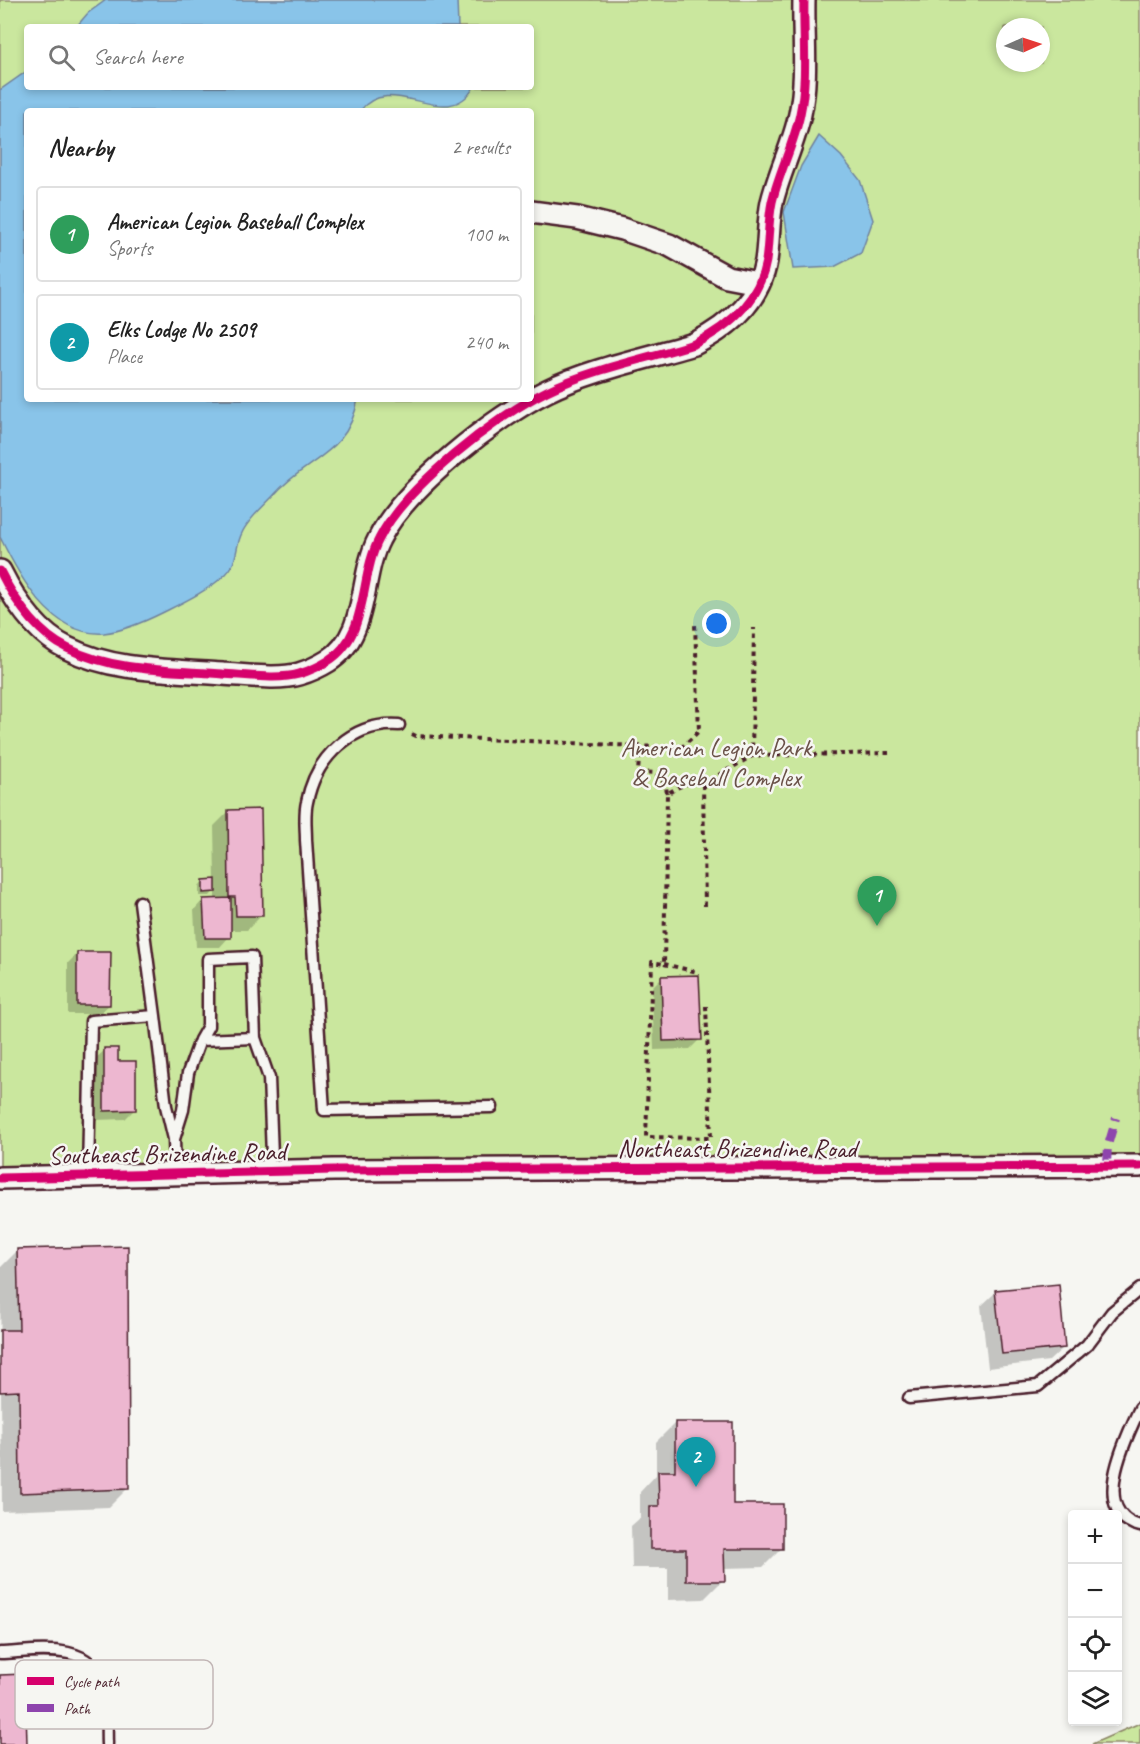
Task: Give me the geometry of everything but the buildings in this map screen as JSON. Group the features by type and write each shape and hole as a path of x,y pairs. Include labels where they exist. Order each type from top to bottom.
{"street":[{"path":"534,399 547,391 694,344 713,335 732,323 753,294 766,264 772,202 800,115 806,67 804,0"},
{"path":"534,212 577,218 669,244 727,277 758,284"},
{"path":"0,571 33,624 66,648 107,662 141,667 254,676 298,675 329,660 349,641 359,614 371,556 379,537 402,504 441,467 508,414 528,402"},
{"name":"Northeast Brizendine Road","path":"334,1170 1140,1166"},
{"name":"Southeast Brizendine Road","path":"0,1178 334,1170"}],"lane":[{"path":"399,725 378,724 351,735 329,754 307,802 306,840 324,1110 492,1107"},
{"path":"140,902 166,1106 174,1139 175,1174"},
{"path":"174,1139 183,1110 188,1073 200,1040 208,1026 208,959 252,957 255,1038 269,1078 270,1089 272,1156 260,1172"},
{"path":"88,1176 91,1021 155,1016"},
{"path":"200,1040 255,1038"},
{"path":"909,1398 1038,1386 1088,1345 1113,1312 1140,1288"},
{"path":"1140,1407 1119,1454 1114,1499 1121,1517 1128,1523 1140,1526"},
{"path":"0,1653 64,1651 82,1660"},
{"path":"106,1729 107,1744"}],"path":[{"path":"399,725 416,736 681,748 699,731 695,624"},
{"path":"752,756 754,628"},
{"path":"640,746 638,772 656,772 666,786 667,794 664,964"},
{"path":"667,794 688,783 703,784 752,756 890,753"},
{"path":"703,784 705,906"},
{"path":"697,972 652,962 646,1137 711,1137 706,1006"}],"green space":[{"name":"American Legion Park & Baseball Complex","path":"0,0 1140,0 1140,1161 0,1178"},
{"path":"1140,1723 1140,1744 1092,1744"}],"water":[{"path":"106,0 457,0 458,24 79,24 88,13"},
{"path":"24,73 24,90 471,90 463,100 449,105 387,97 373,100 364,108 24,108 24,402 357,402 353,418 336,444 287,482 248,523 240,538 233,565 226,574 188,600 142,622 112,632 85,632 53,615 27,586 0,537 0,90"},
{"path":"819,136 841,156 860,180 873,220 861,253 834,267 793,269 784,212 801,166"}],"marked path":[{"path":"1107,1165 1108,1145 1116,1118"}],"cycle path":[{"path":"534,398 563,384 600,371 694,344 730,321 749,300 757,288 766,261 772,202 800,114 805,72 804,0"},
{"path":"0,571 12,594 36,625 56,642 85,656 124,666 164,670 272,677 299,674 328,661 341,650 350,637 357,621 373,554 391,519 430,476 453,455 526,402"},
{"path":"0,1178 334,1170 1140,1166"}],"place":[{"name":"American Legion Baseball Complex","path":"877,926"},
{"name":"Elks Lodge No 2509","path":"696,1487"}]}
